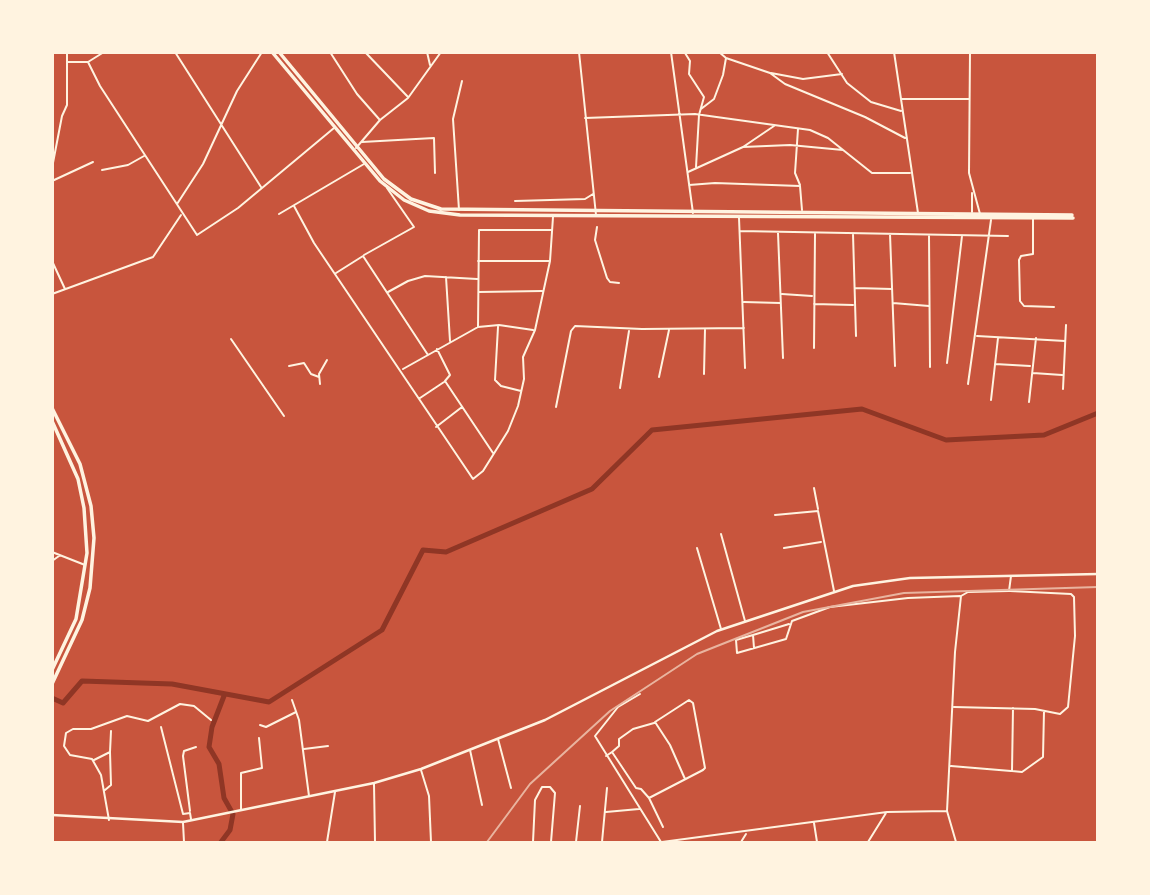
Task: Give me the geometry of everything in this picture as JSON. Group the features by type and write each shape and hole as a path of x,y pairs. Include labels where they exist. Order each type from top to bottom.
{"main road":[{"path":"272,52 386,187 421,209 438,213 553,216 693,213 991,219 1072,217 979,214 972,217"},
{"path":"279,52 384,179 411,199 434,208 459,211 739,218 918,216"},
{"path":"52,408 80,464 91,506 94,538 90,588 82,620 52,684"},
{"path":"52,421 54,430 74,465 86,522 86,565 76,619 52,670"}],"street":[{"path":"52,168 62,116 67,105 67,52"},
{"path":"67,62 88,62 104,52"},
{"path":"175,52 261,188"},
{"path":"177,205 203,164 237,91 262,52"},
{"path":"330,52 357,94 380,120"},
{"path":"365,52 408,97"},
{"path":"427,52 430,66"},
{"path":"356,148 380,120 408,97 441,52"},
{"path":"579,52 596,214"},
{"path":"693,213 671,53 701,52"},
{"path":"719,52 726,58 770,73 803,79 843,74"},
{"path":"827,52 847,83 871,102 902,111"},
{"path":"894,52 918,216"},
{"path":"970,52 972,217"},
{"path":"685,53 690,61 689,74 704,97 699,115 696,167"},
{"path":"701,110 714,99 726,58"},
{"path":"88,62 144,156 193,231 199,234 222,220 334,128"},
{"path":"770,73 785,84 865,117 905,138"},
{"path":"459,211 453,119 462,80"},
{"path":"900,99 969,99"},
{"path":"585,118 699,115 798,128 819,132 872,173 910,173"},
{"path":"688,172 743,147 775,126"},
{"path":"798,128 799,147 795,173 800,186 802,210"},
{"path":"361,142 434,138 435,173"},
{"path":"743,147 843,150"},
{"path":"102,170 128,165 144,156"},
{"path":"52,181 93,162"},
{"path":"279,214 365,163"},
{"path":"690,185 715,183 800,186"},
{"path":"336,273 414,228 386,187"},
{"path":"972,192 979,214"},
{"path":"515,201 585,200 594,193"},
{"path":"293,206 402,370 436,427 473,479 494,454 512,424 522,391 523,357 535,330 550,261 553,216"},
{"path":"52,294 153,257 182,214"},
{"path":"739,218 745,368"},
{"path":"1033,218 1033,254 1021,256 1019,260 1020,301 1024,306 1054,307"},
{"path":"968,384 991,219"},
{"path":"597,227 595,240 607,278 610,282 619,283"},
{"path":"478,327 480,229 552,230"},
{"path":"740,232 1008,236"},
{"path":"778,232 783,358"},
{"path":"814,348 815,232"},
{"path":"853,233 856,336"},
{"path":"890,234 895,366"},
{"path":"929,234 930,367"},
{"path":"947,363 962,235"},
{"path":"363,256 428,355"},
{"path":"52,261 66,290"},
{"path":"478,261 550,261"},
{"path":"388,292 425,276 478,279"},
{"path":"446,276 450,341"},
{"path":"854,288 892,289"},
{"path":"479,292 543,291"},
{"path":"781,294 813,296"},
{"path":"743,302 781,303"},
{"path":"892,303 929,306"},
{"path":"814,304 855,305"},
{"path":"402,370 478,327 499,325 535,330"},
{"path":"499,325 495,380 500,386 522,391"},
{"path":"1063,389 1066,325"},
{"path":"556,407 573,328 744,328"},
{"path":"704,374 705,328"},
{"path":"620,388 630,329"},
{"path":"659,377 669,329"},
{"path":"975,336 1065,341"},
{"path":"991,400 998,337"},
{"path":"1029,402 1035,338"},
{"path":"230,339 284,416"},
{"path":"419,398 450,375 437,348"},
{"path":"320,384 319,377 327,360"},
{"path":"289,366 304,363 311,373 319,377"},
{"path":"995,364 1031,366"},
{"path":"1031,373 1063,376"},
{"path":"445,381 494,454"},
{"path":"436,427 463,407"},
{"path":"814,488 822,542 834,592"},
{"path":"775,515 818,510"},
{"path":"721,534 745,622"},
{"path":"785,548 822,542"},
{"path":"697,548 721,630"},
{"path":"52,552 86,565"},
{"path":"52,561 60,555"},
{"path":"52,815 183,822 374,783 421,769 545,720 721,630 834,592 893,579 1097,574"},
{"path":"1009,591 1011,575"},
{"path":"792,621 788,638 737,653 735,643 753,635 792,621 839,605 921,596 961,596 968,592 1057,593 1074,597 1070,704 1060,714 1044,710 954,706"},
{"path":"956,842 947,811 955,652 961,596"},
{"path":"753,635 754,649"},
{"path":"640,694 618,707 596,730 596,739 661,842 747,833 887,812 947,811"},
{"path":"292,700 297,712 310,797"},
{"path":"606,756 619,746 619,740 633,729 655,722 691,701 706,765 703,770 649,798"},
{"path":"110,752 93,760 70,755 64,746 66,733 73,729 91,729 127,716 148,721 180,704 194,706 211,720"},
{"path":"1012,771 1013,708"},
{"path":"951,766 1022,772 1043,757 1044,710"},
{"path":"260,725 267,727 297,712"},
{"path":"655,722 670,745 685,779"},
{"path":"160,727 183,814 190,813"},
{"path":"104,790 111,785 111,731"},
{"path":"239,812 241,773 262,768 259,738"},
{"path":"498,738 511,788"},
{"path":"303,749 328,746"},
{"path":"192,821 183,756 184,751 196,747"},
{"path":"470,749 482,805"},
{"path":"612,752 636,788 641,789 649,798 663,827"},
{"path":"93,760 104,790 109,820"},
{"path":"421,769 430,807 431,842"},
{"path":"374,783 375,842"},
{"path":"533,842 535,800 542,787 550,787 555,793 551,842"},
{"path":"602,842 607,788"},
{"path":"327,842 335,791"},
{"path":"576,842 580,806"},
{"path":"605,812 640,808"},
{"path":"868,842 887,812"},
{"path":"183,822 184,842"},
{"path":"814,822 817,842"},
{"path":"741,842 747,833"}],"waterway":[{"path":"52,698 63,703 82,681 172,684 269,702 382,630 423,550 446,552 592,489 652,430 862,409 946,440 1044,435 1098,413"},
{"path":"221,842 230,830 233,814 224,798 219,764 209,747 212,727 224,696"}],"railway":[{"path":"487,842 530,784 610,711 697,654 803,612 904,593 1098,587"}]}
